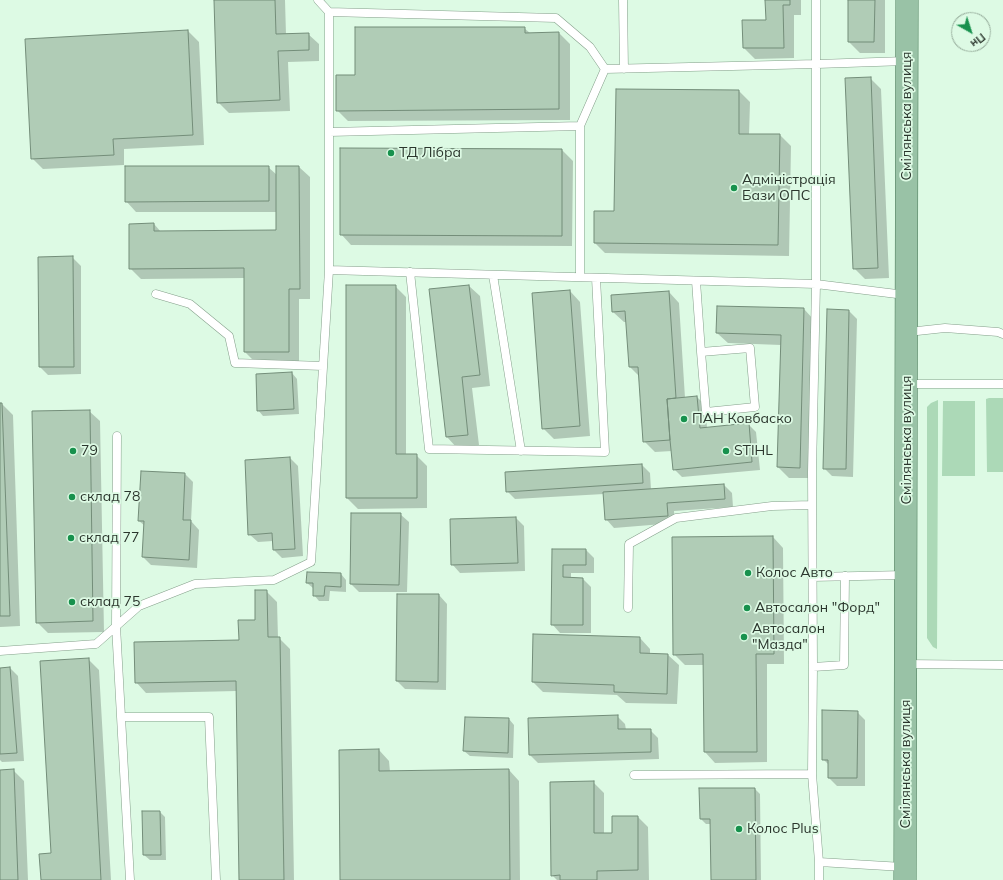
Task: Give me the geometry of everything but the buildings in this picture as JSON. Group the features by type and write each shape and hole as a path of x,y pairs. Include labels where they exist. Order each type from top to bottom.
{"main road":[{"name":"Смілянська вулиця","path":"905,874 907,0"}],"lane":[{"path":"0,651 96,644 138,606 195,584 274,580 311,562 329,270 329,12 318,0"},
{"path":"623,0 624,68"},
{"path":"816,0 816,284 812,472 812,774 819,862 818,880"},
{"path":"329,12 556,18 590,47 605,69"},
{"path":"605,69 817,64 907,60"},
{"path":"580,277 580,126 605,69"},
{"path":"329,132 580,126"},
{"path":"329,270 816,284 907,295"},
{"path":"410,272 429,450 605,452 596,278"},
{"path":"493,275 521,451"},
{"path":"696,281 701,352 706,412 755,408 750,348 701,352"},
{"path":"156,294 190,304 229,336 235,363 323,366"},
{"path":"907,332 945,328 998,332 1003,334"},
{"path":"907,384 1003,384"},
{"path":"117,436 116,626 130,880"},
{"path":"628,608 629,544 676,518 772,506 812,505"},
{"path":"812,576 906,575"},
{"path":"813,667 844,665 845,576"},
{"path":"906,664 1003,665"},
{"path":"121,717 209,717 216,880"},
{"path":"634,775 812,774"},
{"path":"819,862 905,874"}],"green space":[{"path":"1003,398 1003,472 987,472 986,399"},
{"path":"938,400 937,649 933,647 927,638 927,407 931,403"},
{"path":"943,401 975,401 975,476 942,476"}],"place":[{"name":"ТД Лібра","path":"391,153"},
{"name":"Адміністрація Бази ОПС","path":"734,188"},
{"name":"ПАН Ковбаско","path":"684,419"},
{"name":"79","path":"73,451"},
{"name":"STIHL","path":"726,451"},
{"name":"склад 78","path":"72,497"},
{"name":"склад 77","path":"71,538"},
{"name":"Колос Авто","path":"748,573"},
{"name":"склад 75","path":"72,602"},
{"name":"Автосалон \"Форд\"","path":"747,608"},
{"name":"Автосалон \"Мазда\"","path":"744,637"},
{"name":"Колос Plus","path":"739,829"}]}
